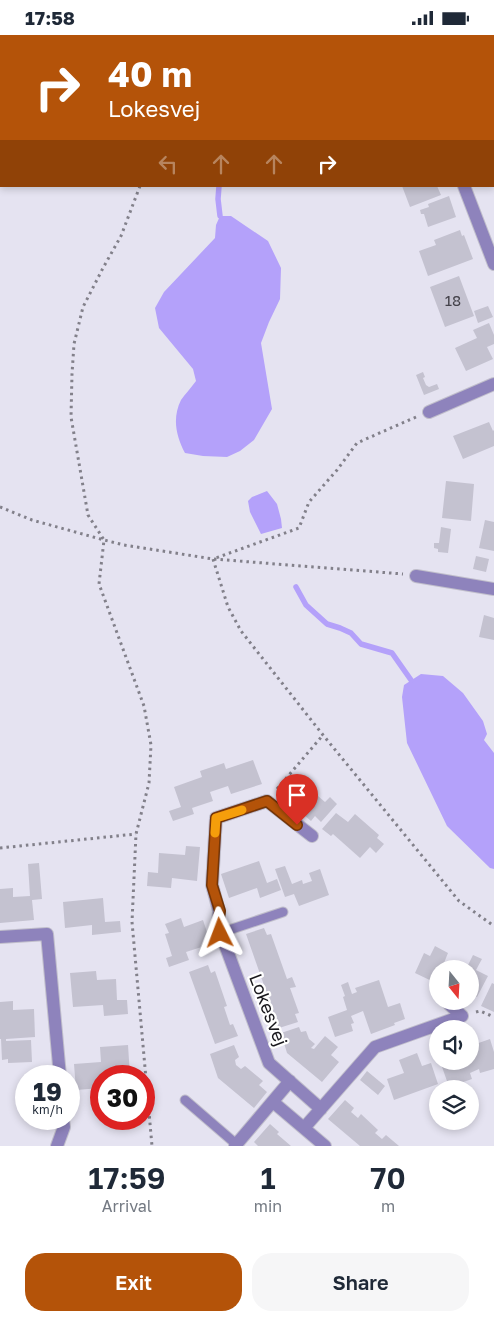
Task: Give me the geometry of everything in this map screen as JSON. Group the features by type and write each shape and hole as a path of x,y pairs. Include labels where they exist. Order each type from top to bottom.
{"street":[{"path":"464,187 494,264"},
{"path":"428,412 494,383"},
{"path":"416,576 494,589"},
{"path":"267,801 312,836"},
{"name":"Lokesvej","path":"267,801 216,818 212,885 220,911 218,926 269,1063 321,1109"},
{"path":"0,937 47,934 59,1065"},
{"path":"304,1128 375,1047 462,1016 456,1010"},
{"path":"235,1145 290,1081"},
{"path":"273,1102 325,1146"},
{"path":"57,1146 63,1130"}],"lane":[{"path":"220,933 283,912"},
{"path":"185,1100 235,1145"}],"path":[{"path":"140,187 121,236 83,307 74,344 71,417 88,515 104,540 99,584 144,706 151,745 149,783 136,834 132,923 152,1146"},
{"path":"213,559 299,528 309,502 338,470 356,443 428,412"},
{"path":"0,507 32,521 104,540 213,559 416,576"},
{"path":"213,559 228,607 241,631 459,901 494,926"},
{"path":"267,801 324,735"},
{"path":"0,848 136,834"}],"shaded area":[{"path":"220,216 231,216 268,241 281,268 280,299 261,343 272,409 254,440 240,451 227,457 185,453 182,447 176,427 178,407 181,400 196,381 193,369 159,328 155,308 164,292 215,238 216,225"},
{"path":"267,491 277,504 282,528 261,534 250,512 248,501 252,497"},
{"path":"421,674 443,676 463,693 483,721 487,734 484,740 494,753 494,869 490,868 447,826 407,743 402,697 404,685"}],"building":[{"path":"402,187 437,187 441,195 410,207"},
{"path":"449,196 456,217 428,227 424,214 421,214 420,210 429,207 428,204"},
{"path":"460,230 462,236 464,235 473,259 428,276 419,251 436,245 434,240"},
{"path":"459,276 474,316 445,327 430,287"},
{"path":"488,306 493,317 478,323 474,311"},
{"path":"489,323 494,335 494,344 487,347 493,359 466,371 455,348 477,338 473,330"},
{"path":"423,372 426,385 429,387 437,384 439,389 424,395 416,375"},
{"path":"489,422 494,430 494,446 463,459 453,436"},
{"path":"446,481 474,484 471,521 442,518"},
{"path":"485,520 494,522 494,551 479,548"},
{"path":"441,527 451,529 448,553 438,552 438,549 434,548 434,543 439,543"},
{"path":"476,556 489,559 486,572 473,569"},
{"path":"484,615 494,618 494,640 479,637"},
{"path":"253,760 262,784 231,794 228,786 210,792 213,801 192,808 194,814 173,821 169,811 181,807 174,787 202,777 200,771 224,763 226,769"},
{"path":"304,784 325,802 330,797 337,804 321,822 315,816 311,821 289,802"},
{"path":"336,813 348,822 355,814 379,835 377,838 384,844 376,853 370,847 360,858 333,834 331,836 322,829"},
{"path":"186,846 200,847 197,881 172,878 171,888 147,886 148,872 158,873 159,853 185,855"},
{"path":"259,861 267,883 277,879 281,890 260,898 257,888 229,898 221,874"},
{"path":"39,863 42,899 32,900 34,920 0,923 0,889 13,888 13,897 30,896 28,864"},
{"path":"285,866 292,884 302,880 303,884 312,881 309,873 320,869 329,895 299,906 294,894 285,897 275,869"},
{"path":"103,898 105,922 120,921 121,932 92,935 92,925 65,928 63,902"},
{"path":"181,918 184,927 203,920 211,944 186,952 189,960 169,967 166,958 172,956 165,934 169,933 165,924"},
{"path":"264,928 267,935 271,934 287,979 292,977 296,987 290,988 299,1013 295,1014 298,1022 279,1028 246,934"},
{"path":"435,946 448,953 445,960 429,960 429,980 415,973 424,953 430,956"},
{"path":"473,955 482,959 479,964 479,960 470,960"},
{"path":"208,965 211,973 215,971 227,1006 224,1007 230,1025 233,1024 238,1036 215,1044 189,972"},
{"path":"96,971 97,980 116,979 117,1000 127,1000 128,1014 104,1016 103,1005 73,1007 70,973"},
{"path":"479,972 488,976 479,993"},
{"path":"379,980 388,1007 400,1003 405,1019 371,1034 363,1011 351,1016 354,1023 351,1024 353,1031 335,1037 328,1017 347,1010 341,985 348,982 352,994 357,992 355,988"},
{"path":"492,983 494,984 494,1012 481,1006"},
{"path":"13,1001 13,1010 34,1009 35,1037 6,1039 6,1041 31,1040 32,1062 8,1063 8,1059 2,1060 0,1002"},
{"path":"299,1027 301,1032 306,1031 309,1039 315,1044 311,1048 314,1049 325,1036 338,1047 331,1055 339,1062 322,1082 287,1053 281,1033"},
{"path":"490,1039 494,1052 494,1069 480,1073 479,1069 479,1043"},
{"path":"128,1045 129,1065 90,1065 90,1089 80,1090 80,1065 74,1064 101,1062 100,1047"},
{"path":"234,1045 239,1057 235,1060 236,1065 241,1069 245,1066 263,1081 259,1085 267,1092 254,1108 218,1078 210,1054"},
{"path":"417,1053 422,1066 429,1064 429,1070 433,1070 437,1080 429,1080 429,1087 394,1100 387,1079 404,1073 399,1060"},
{"path":"443,1070 477,1070 470,1073 472,1079 469,1080 447,1080"},
{"path":"367,1071 385,1086 378,1095 360,1080"},
{"path":"345,1100 354,1108 351,1112 358,1118 361,1114 378,1130 375,1133 382,1139 386,1135 399,1146 360,1146 328,1119"},
{"path":"270,1124 279,1132 277,1134 291,1146 258,1146 254,1142"}],"waterway":[{"path":"219,187 220,216"},
{"path":"296,587 306,605 327,624 351,633 361,644 392,653 411,680"}],"slow traffic":[{"path":"215,833 216,818 242,810"}],"route":[{"path":"220,933 218,926 220,911 212,885 216,818 267,801 297,825"}]}
